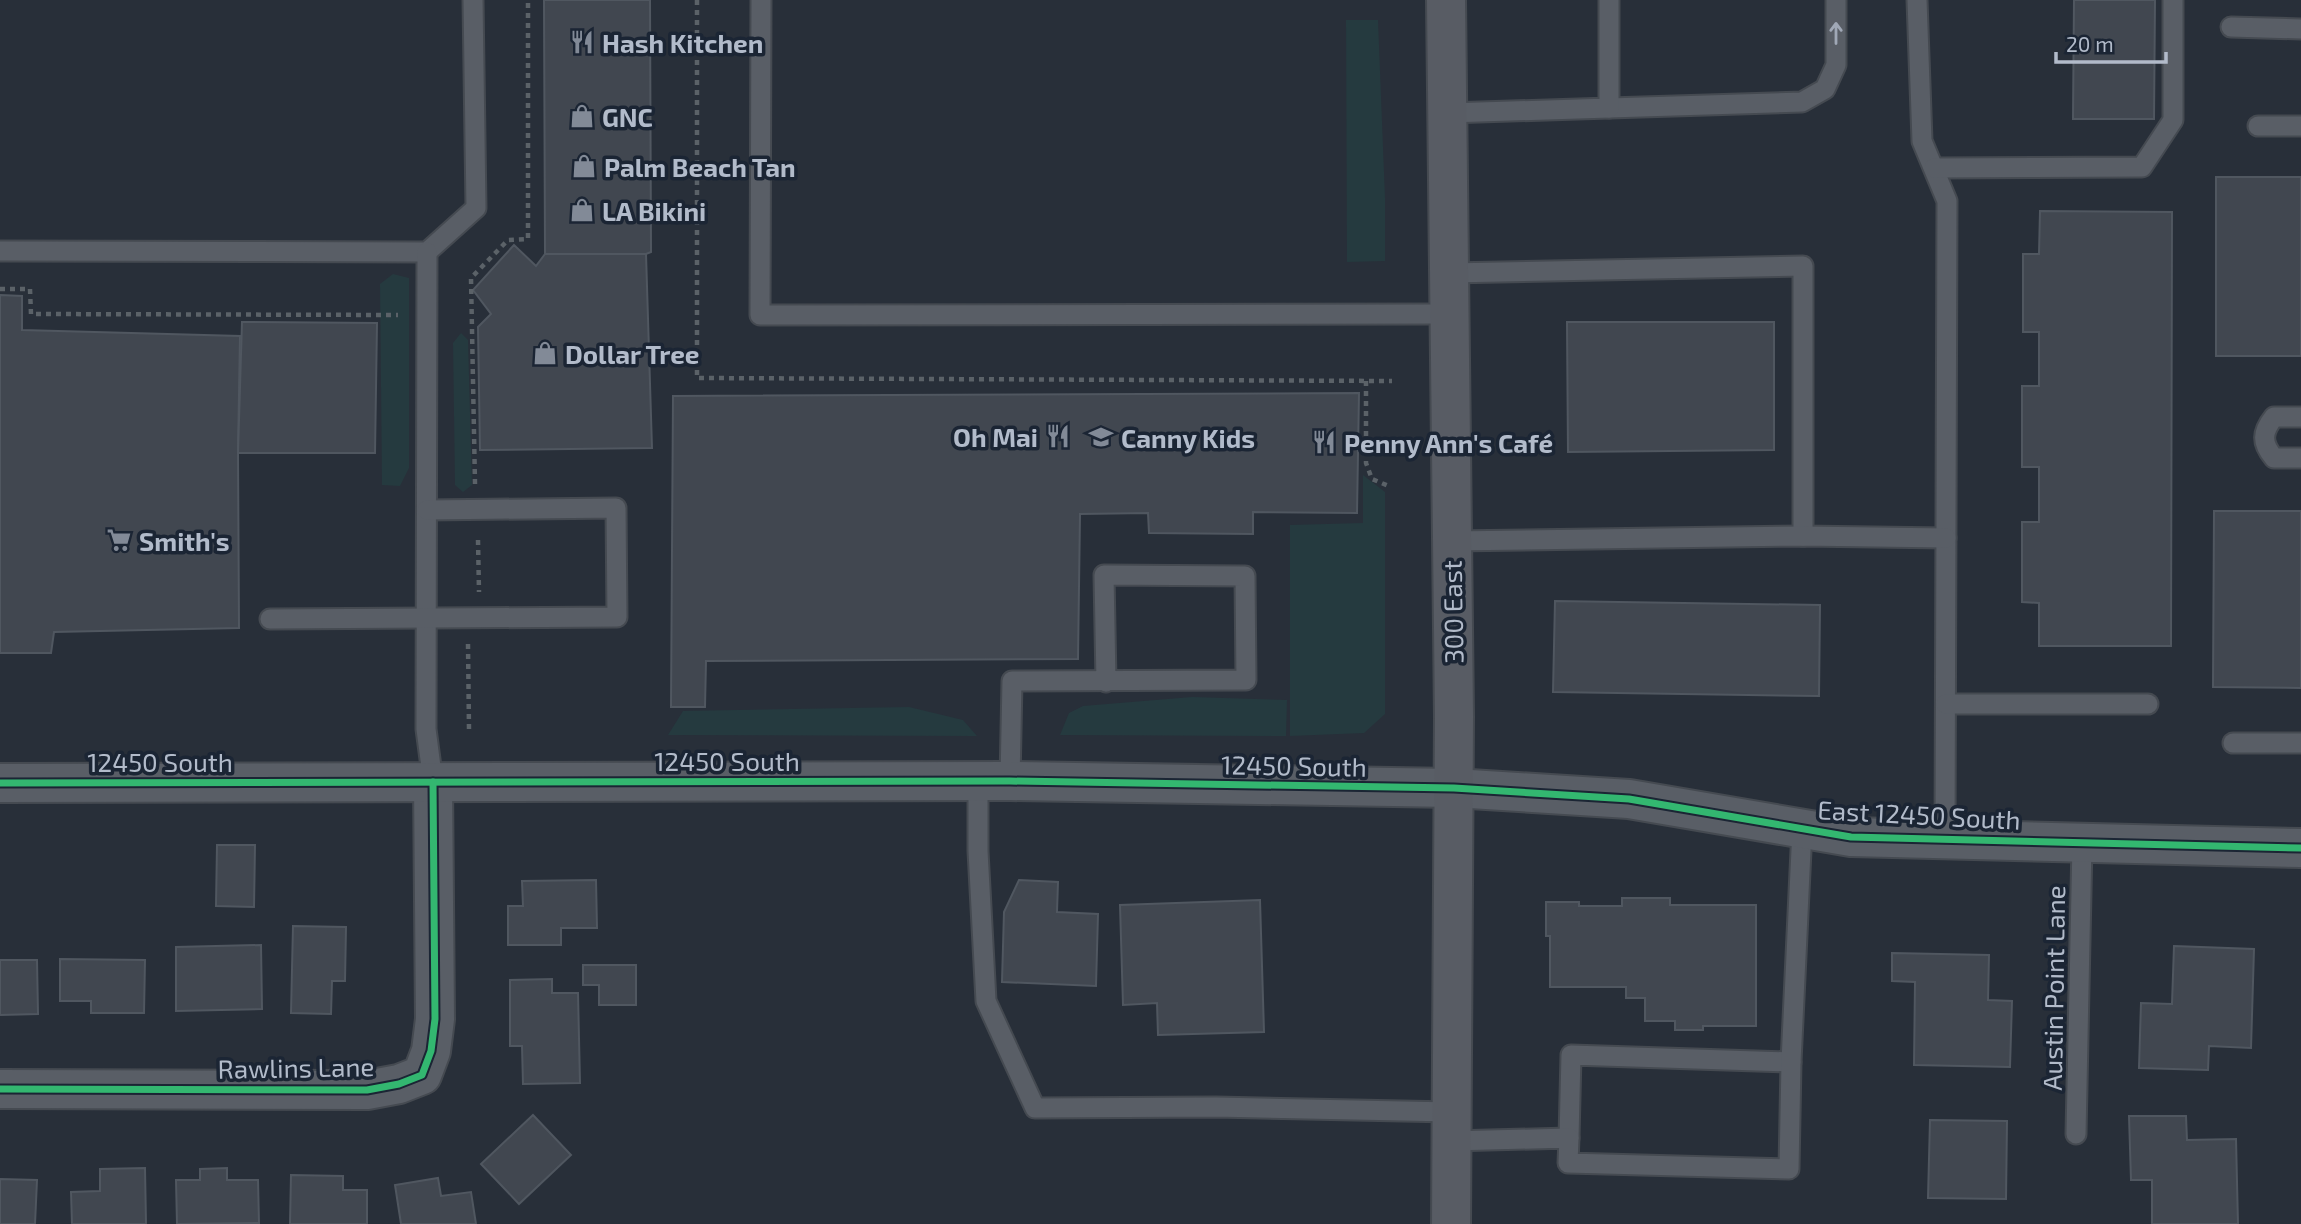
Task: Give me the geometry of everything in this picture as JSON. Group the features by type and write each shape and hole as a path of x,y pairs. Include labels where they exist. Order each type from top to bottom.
{"main road":[{"name":"300 East","path":"1446,0 1454,788 1451,1224"}],"street":[{"name":"12450 South","path":"0,783 994,781 1454,788"},
{"name":"Rawlins Lane","path":"0,1089 367,1090 399,1084 422,1075 431,1051 435,1019 433,782"},
{"name":"East 12450 South","path":"1454,788 1629,799 1851,837 2301,848"}],"lane":[{"path":"0,251 427,252 477,208 473,0"},
{"path":"761,0 760,315 1449,314"},
{"path":"1609,0 1609,108"},
{"path":"1448,113 1802,102 1825,89 1836,65 1836,0"},
{"path":"1917,0 1923,141 1947,201 1945,839"},
{"path":"1934,168 2142,167 2173,120 2173,0"},
{"path":"2231,27 2301,29"},
{"path":"2258,126 2301,126"},
{"path":"427,252 426,729 433,782"},
{"path":"1449,273 1803,267 1803,536"},
{"path":"2301,416 2274,416 2266,426 2263,439 2274,458 2301,458"},
{"path":"270,619 617,617 616,508 427,510"},
{"path":"1451,541 1803,536 1946,538"},
{"path":"1106,682 1104,575 1245,576 1246,680 1106,682 1012,681 978,851 986,1001 1035,1108 1216,1107 1569,1138"},
{"path":"1946,704 2148,704"},
{"path":"2233,743 2301,743"},
{"path":"1791,1062 1571,1055 1568,1163 1789,1169 1802,829"},
{"name":"Austin Point Lane","path":"2076,1134 2082,843"}],"path":[{"path":"475,488 471,278 508,240 528,239 528,0"},
{"path":"0,289 30,289 31,314 406,315"},
{"path":"1366,381 1366,463 1372,479 1391,487"},
{"path":"478,540 479,596"},
{"path":"468,643 469,729"}],"green space":[{"path":"1346,20 1378,20 1385,261 1347,262"},
{"path":"393,274 409,278 409,468 400,486 382,485 380,284"},
{"path":"461,333 468,340 472,485 463,492 455,485 453,343"},
{"path":"1363,475 1385,492 1385,714 1364,733 1290,736 1290,525 1363,523"},
{"path":"1192,697 1287,700 1286,736 1060,735 1069,713 1083,706"},
{"path":"909,707 963,720 977,736 668,735 683,711"}],"building":[{"path":"544,0 650,0 651,252 545,254"},
{"path":"2074,0 2155,0 2154,119 2073,119"},
{"path":"2216,177 2301,177 2301,356 2216,356"},
{"path":"2040,211 2172,212 2171,646 2039,646 2039,603 2022,602 2022,522 2039,522 2039,467 2022,467 2022,386 2039,386 2039,332 2023,332 2023,254 2039,254"},
{"path":"514,245 536,266 545,254 646,254 652,448 480,450 478,327 491,314 473,290"},
{"name":"Smith's","path":"0,295 22,296 22,330 240,336 239,628 54,632 51,653 0,653"},
{"path":"242,322 377,323 375,453 238,453"},
{"path":"1567,322 1774,322 1774,450 1568,452"},
{"path":"1359,393 1357,513 1253,512 1253,534 1149,533 1148,513 1080,514 1078,659 706,661 705,707 671,707 673,396"},
{"path":"2214,511 2301,511 2301,688 2213,687"},
{"path":"1555,601 1820,605 1819,696 1553,692"},
{"path":"217,845 255,845 254,907 216,906"},
{"path":"596,880 597,928 561,928 561,945 508,945 508,906 523,906 522,881"},
{"path":"1019,880 1058,882 1057,912 1098,914 1096,986 1002,982 1004,912"},
{"path":"1622,898 1670,898 1670,905 1756,905 1756,1026 1703,1026 1703,1030 1675,1030 1675,1021 1645,1021 1645,998 1626,998 1626,987 1550,987 1550,936 1546,936 1546,902 1579,902 1579,906 1622,906"},
{"path":"1260,900 1264,1032 1158,1035 1157,1003 1123,1005 1120,905"},
{"path":"293,926 346,927 345,981 332,981 331,1014 291,1013"},
{"path":"261,945 262,1009 176,1011 176,947"},
{"path":"2174,946 2254,949 2251,1048 2209,1046 2208,1070 2139,1068 2141,1003 2172,1004"},
{"path":"1892,953 1989,955 1988,1000 2012,1001 2010,1067 1914,1065 1915,982 1892,981"},
{"path":"60,959 145,960 144,1013 91,1013 91,1001 60,1001"},
{"path":"0,960 37,960 38,1014 0,1015"},
{"path":"583,965 636,965 636,1005 599,1005 599,985 583,985"},
{"path":"552,979 552,993 578,993 580,1083 523,1084 522,1046 510,1046 510,980"},
{"path":"533,1115 571,1155 519,1204 481,1164"},
{"path":"2129,1116 2186,1116 2187,1140 2236,1139 2238,1224 2152,1224 2152,1180 2131,1180"},
{"path":"1930,1120 2007,1121 2006,1199 1928,1198"},
{"path":"145,1168 146,1224 72,1224 71,1192 100,1191 100,1169"},
{"path":"227,1168 227,1180 258,1180 259,1223 177,1224 176,1180 200,1180 200,1169"},
{"path":"291,1175 343,1176 343,1190 367,1190 367,1224 290,1224"},
{"path":"438,1178 441,1196 471,1192 476,1224 401,1224 395,1185"},
{"path":"0,1179 37,1180 35,1224 0,1224"}],"cycle path":[{"path":"0,783 1010,781 1454,788 1629,799 1851,837 2301,848"},
{"path":"0,1089 367,1090 399,1084 422,1075 431,1051 435,1019 433,782"}],"place":[{"name":"Hash Kitchen","path":"582,42"},
{"name":"GNC","path":"582,116"},
{"name":"Palm Beach Tan","path":"584,166"},
{"name":"LA Bikini","path":"582,210"},
{"name":"Dollar Tree","path":"545,353"},
{"name":"Oh Mai","path":"1058,436"},
{"name":"Canny Kids","path":"1101,437"},
{"name":"Penny Ann's Café","path":"1324,442"},
{"name":"Smith's","path":"119,540"}]}
